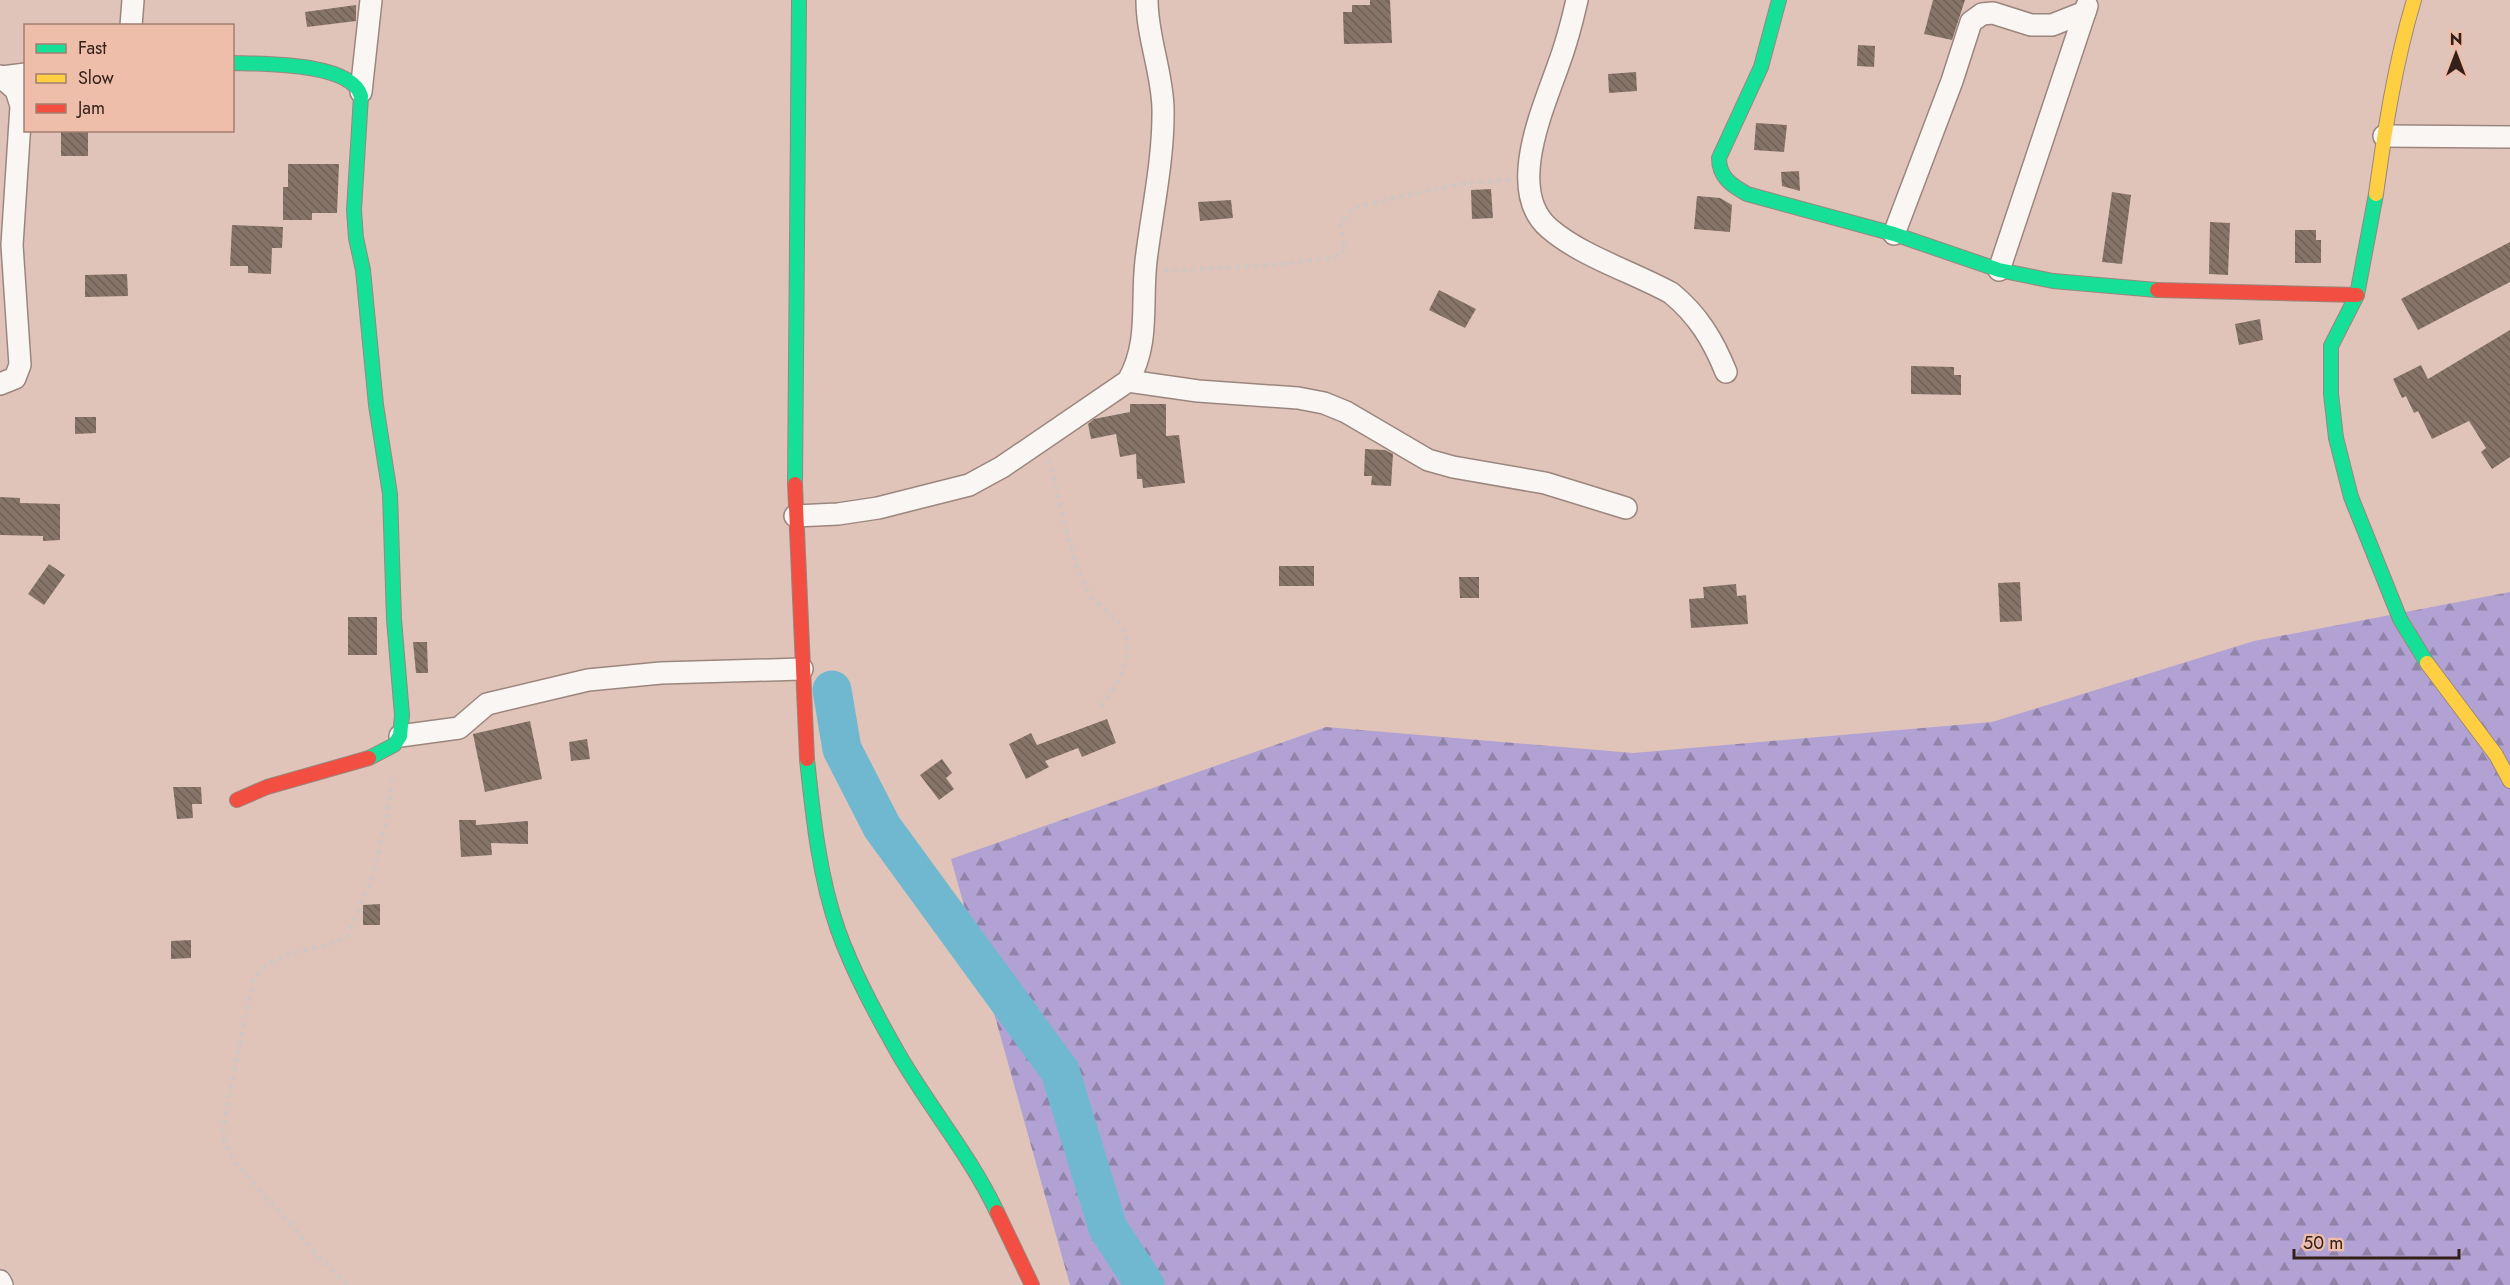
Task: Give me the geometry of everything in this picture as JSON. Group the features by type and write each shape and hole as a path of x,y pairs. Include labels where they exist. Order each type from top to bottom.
{"street":[{"path":"131,24 133,0"},
{"path":"371,0 361,92 362,117 354,210 367,303 376,405 390,494 394,620 402,715 397,740"},
{"path":"799,0 792,399 795,516 807,760 817,842 838,929 866,994 882,1026 980,1176 1032,1285"},
{"path":"795,516 838,514 878,508 969,485 1002,467 1128,381 1138,364 1143,340 1145,272 1163,110 1158,68 1147,18 1147,0"},
{"path":"1577,0 1558,66 1537,121 1529,179 1532,205 1549,229 1671,293 1702,323 1725,372"},
{"path":"1779,0 1761,68 1719,158 1721,174 1728,184 1747,194 1894,234 1999,270 2053,281 2151,290 2357,295"},
{"path":"2414,0 2404,34 2384,136 2374,211 2357,295 2331,346 2333,416 2351,497 2391,598 2416,648 2496,755 2510,781"},
{"path":"1894,234 1952,81 1971,22 1982,14 1993,13 2031,25 2052,25 2088,6"},
{"path":"1999,270 2088,6"},
{"path":"234,63 261,64 335,74 351,82 361,92"},
{"path":"1,76 24,74"},
{"path":"0,384 15,378 20,365 12,245 21,106 16,90 1,76"},
{"path":"2384,136 2510,137"},
{"path":"1128,381 1198,391 1324,402 1346,412 1428,460 1453,467 1557,486 1626,508"},
{"path":"237,800 267,787 378,755 397,740 459,728 487,705 588,680 661,673 802,669"},
{"path":"0,1281 2,1285"}],"path":[{"path":"1145,272 1272,265 1331,258 1342,254 1345,248 1340,222 1353,208 1457,185 1529,179"},
{"path":"1044,438 1085,586 1098,605 1121,623 1126,638 1125,666 1100,709"},
{"path":"347,1285 309,1246 235,1162 224,1141 224,1127 233,1089 247,1002 253,981 261,968 277,957 336,943 346,937 352,929 362,898 373,876 388,813 397,740"}],"green space":[{"path":"2510,592 2510,1285 1070,1285 951,859 1326,727 1633,753 1992,722 2254,641"}],"building":[{"path":"1370,0 1390,0 1392,43 1344,44 1343,12 1352,12 1352,5 1370,5"},
{"path":"1933,0 1965,0 1952,40 1924,34"},
{"path":"356,5 356,21 307,27 305,12"},
{"path":"1858,45 1875,46 1874,67 1857,66"},
{"path":"1636,72 1637,91 1609,93 1608,74"},
{"path":"1756,123 1787,125 1784,152 1754,150"},
{"path":"61,132 88,132 88,156 61,156"},
{"path":"288,164 339,164 337,213 312,213 312,220 283,220 283,187 288,187"},
{"path":"1799,171 1800,191 1782,186 1781,172"},
{"path":"1491,189 1493,218 1472,219 1471,190"},
{"path":"2112,192 2131,195 2122,264 2102,262"},
{"path":"1697,196 1720,198 1732,205 1730,232 1694,229"},
{"path":"1231,200 1233,218 1200,221 1198,202"},
{"path":"2210,222 2230,223 2228,275 2209,274"},
{"path":"232,225 283,227 282,248 272,248 271,274 248,273 248,266 230,266"},
{"path":"2295,230 2316,230 2316,240 2321,240 2321,263 2295,263"},
{"path":"2510,242 2510,282 2418,330 2401,299"},
{"path":"127,274 128,296 85,297 85,275"},
{"path":"1439,290 1476,309 1465,328 1429,310"},
{"path":"2260,319 2263,340 2239,345 2235,324"},
{"path":"2510,330 2510,457 2492,469 2481,452 2486,448 2469,421 2432,439 2418,411 2414,413 2406,396 2402,398 2393,379 2421,365 2428,379"},
{"path":"1911,366 1954,367 1954,375 1961,375 1961,395 1911,394"},
{"path":"1130,404 1166,404 1166,436 1179,435 1185,483 1143,488 1142,479 1137,479 1136,454 1120,457 1116,434 1091,439 1088,424 1094,419 1130,412"},
{"path":"75,417 96,417 96,433 75,434"},
{"path":"1365,449 1385,450 1393,454 1391,486 1371,485 1372,476 1364,476"},
{"path":"0,497 20,498 20,503 60,504 60,540 43,541 43,536 0,535"},
{"path":"49,564 65,575 44,605 28,594"},
{"path":"1279,566 1314,566 1314,586 1279,586"},
{"path":"1459,577 1479,577 1479,598 1460,598"},
{"path":"2020,582 2022,621 2000,622 1998,583"},
{"path":"1736,584 1737,596 1746,595 1748,624 1691,628 1689,599 1704,598 1703,587"},
{"path":"348,617 377,617 377,655 348,655"},
{"path":"413,642 427,642 428,673 416,673"},
{"path":"1107,719 1116,743 1082,757 1078,748 1045,761 1049,767 1026,779 1009,744 1031,733 1037,745"},
{"path":"530,721 542,779 485,792 473,734"},
{"path":"587,739 590,759 571,761 569,742"},
{"path":"942,759 952,773 946,778 954,789 939,800 920,775"},
{"path":"173,787 201,787 202,804 192,804 193,818 177,819"},
{"path":"459,820 476,820 476,825 528,821 528,844 491,843 492,855 461,857"},
{"path":"380,904 380,925 363,925 363,905"},
{"path":"191,940 191,958 171,959 171,941"}],"waterway":[{"path":"832,690 842,749 882,827 1060,1071 1108,1228 1145,1285"}],"traffic: fast":[{"path":"795,484 799,0"},
{"path":"1779,0 1761,67 1719,158 1721,170 1731,184 1747,194 1894,234 1999,270 2053,281 2157,290"},
{"path":"234,63 283,65 323,71 341,77 354,85 361,96 354,210 356,238 363,270 376,405 390,494 394,619 402,715 400,736 394,745 369,758"},
{"path":"2376,194 2357,295 2331,346 2331,394 2336,438 2351,497 2400,619 2427,663"},
{"path":"807,759 821,867 831,909 844,946 865,993 898,1053 975,1171 997,1212"}],"traffic: slow":[{"path":"2376,194 2396,72 2414,0"},
{"path":"2427,663 2496,755 2510,781"}],"traffic: jam":[{"path":"2157,290 2357,295"},
{"path":"795,484 807,759"},
{"path":"237,800 267,787 369,758"},
{"path":"997,1212 1032,1285"}]}
